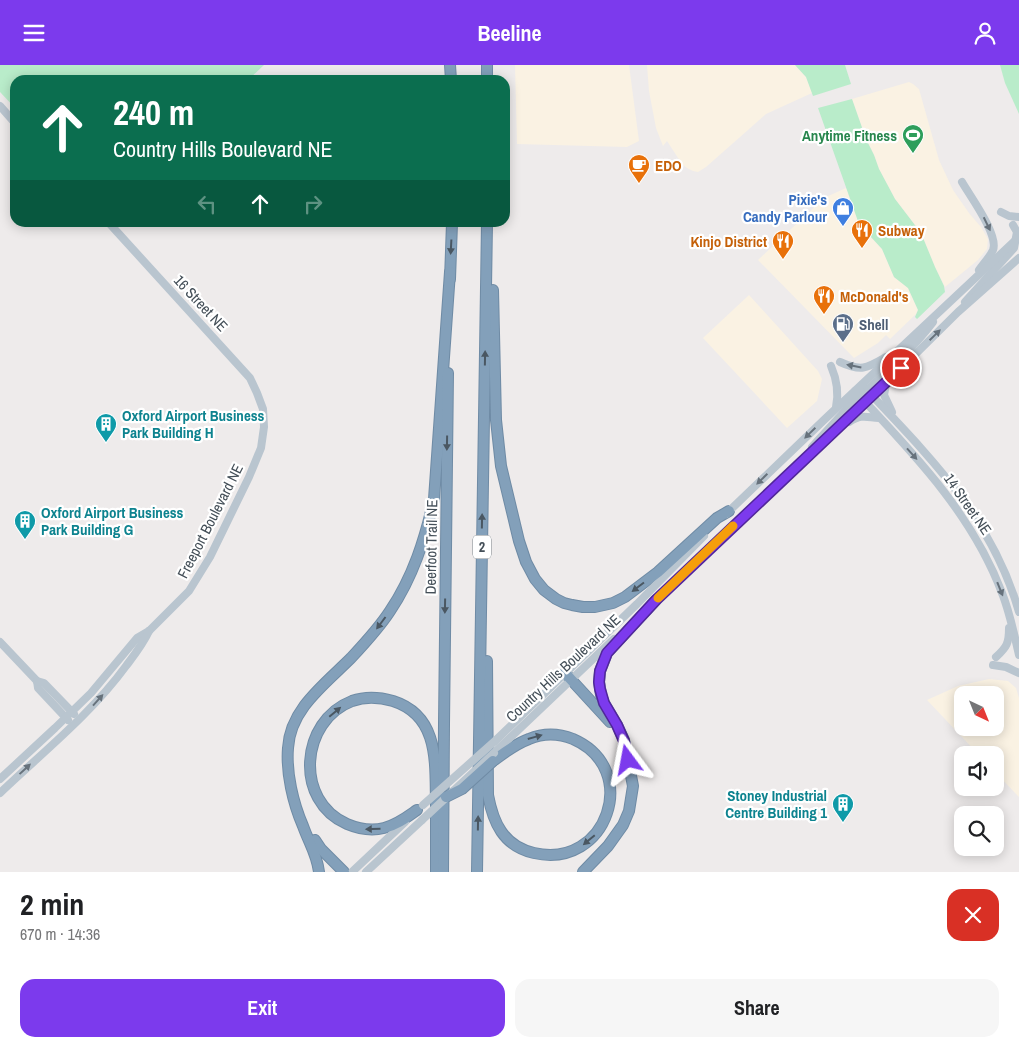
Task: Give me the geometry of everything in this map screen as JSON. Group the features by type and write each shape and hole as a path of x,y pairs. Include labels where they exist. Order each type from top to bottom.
{"highway":[{"name":"Deerfoot Trail NE","path":"443,872 452,227"},
{"path":"488,227 491,247 498,448 519,541 530,572 540,586 556,599 572,605 595,607 613,603 625,597 658,572 717,518 729,511"},
{"name":"2","path":"477,872 488,227"},
{"path":"319,872 316,852 303,826 288,774 288,746 292,728 306,703 352,657 380,625 404,588 420,551 434,499 450,272"},
{"path":"446,797 462,789 494,757 530,739 556,734 578,741 602,762 608,778 609,806 601,827 587,843 575,850 550,856 528,852 512,843 499,829 494,820 489,803 487,781 486,644 482,573"},
{"path":"584,872 616,837 623,825 629,811 633,786 621,732 601,695 600,671 607,653 656,600"},
{"path":"568,676 611,723 625,747"},
{"path":"421,812 382,829 361,829 344,823 322,805 314,788 310,771 314,743 321,726 327,718 343,705 362,698 379,697 403,705 426,726 434,749 436,872"},
{"path":"306,703 292,739 291,759 294,778 303,815 311,833 321,849 344,872"}],"main road":[{"path":"0,106 10,117"},
{"path":"962,182 986,221 994,242 993,250 972,281"},
{"path":"1001,212 1009,216 1019,217"},
{"path":"958,312 967,299 1014,247 1018,238 1013,225"},
{"name":"16 Street NE","path":"113,227 250,377 262,409"},
{"name":"Country Hills Boulevard NE","path":"352,872 421,812 495,741 656,600 866,403 867,390 899,349 1018,238"},
{"name":"Country Hills Boulevard NE","path":"494,757 637,604 729,511 836,408 857,393 887,381 958,312 1019,258"},
{"path":"867,390 927,330 947,304"},
{"path":"840,362 856,368 870,366 899,349"},
{"path":"831,366 836,377 838,398 836,408"},
{"path":"887,381 884,395 896,421"},
{"name":"14 Street NE","path":"867,390 945,475 979,521 1008,577 1019,612"},
{"path":"792,471 857,393"},
{"name":"14 Street NE","path":"857,393 928,471 967,523 981,547 1002,593 1019,655"},
{"name":"Freeport Boulevard NE","path":"0,779 91,693 137,638 149,631 189,591 210,557 261,448 264,427 262,409"},
{"path":"831,435 857,417 879,418"},
{"path":"1009,616 1009,639 1006,647 994,661 1019,673"},
{"name":"Freeport Boulevard NE","path":"0,793 95,704 144,642 149,631"},
{"path":"0,642 37,681 44,683 79,719"},
{"path":"37,681 38,688 72,725"},
{"name":"Country Hills Boulevard NE","path":"366,872 421,812 446,797"}],"shaded area":[{"path":"515,65 629,65 639,141 627,147 517,144"},
{"path":"647,65 795,65 806,77 812,93 766,114 698,172 682,164 667,141 663,146 656,128 649,91"},
{"path":"909,82 919,89 939,160 953,190 988,239 987,249 978,260 945,287 921,233 895,199 879,169 852,99"},
{"path":"846,188 859,224 882,249 894,277 908,288 918,310 890,339 886,335 878,343 854,358 758,260 824,198"},
{"path":"749,295 818,371 822,379 817,401 787,428 703,338"},
{"path":"989,679 1008,681 1016,688 1019,698 1019,797 1004,781 1004,746 970,746 961,736 1004,736 1004,686 958,686"},
{"path":"954,688 954,729 927,700"}],"green space":[{"path":"0,65 264,65 253,75 10,75 10,103 0,92"},
{"path":"795,65 845,65 851,84 813,96 806,77"},
{"path":"1000,65 1019,65 1019,114 1005,83"},
{"path":"852,99 879,169 895,199 921,233 944,286 945,292 917,319 915,317 918,310 908,288 894,277 882,249 859,224 818,108"}],"slow traffic":[{"path":"658,598 733,526"}],"place":[{"name":"Anytime Fitness","path":"913,154"},
{"name":"EDO","path":"639,184"},
{"name":"Pixie's Candy Parlour","path":"843,227"},
{"name":"Subway","path":"862,249"},
{"name":"Kinjo District","path":"783,260"},
{"name":"McDonald's","path":"824,315"},
{"name":"Shell","path":"843,343"},
{"name":"Oxford Airport Business Park Building H","path":"106,443"},
{"name":"Oxford Airport Business Park Building G","path":"25,540"},
{"name":"Stoney Industrial Centre Building 1","path":"843,823"}],"route":[{"path":"628,760 621,732 601,695 600,671 607,653 656,600 901,368"}]}
